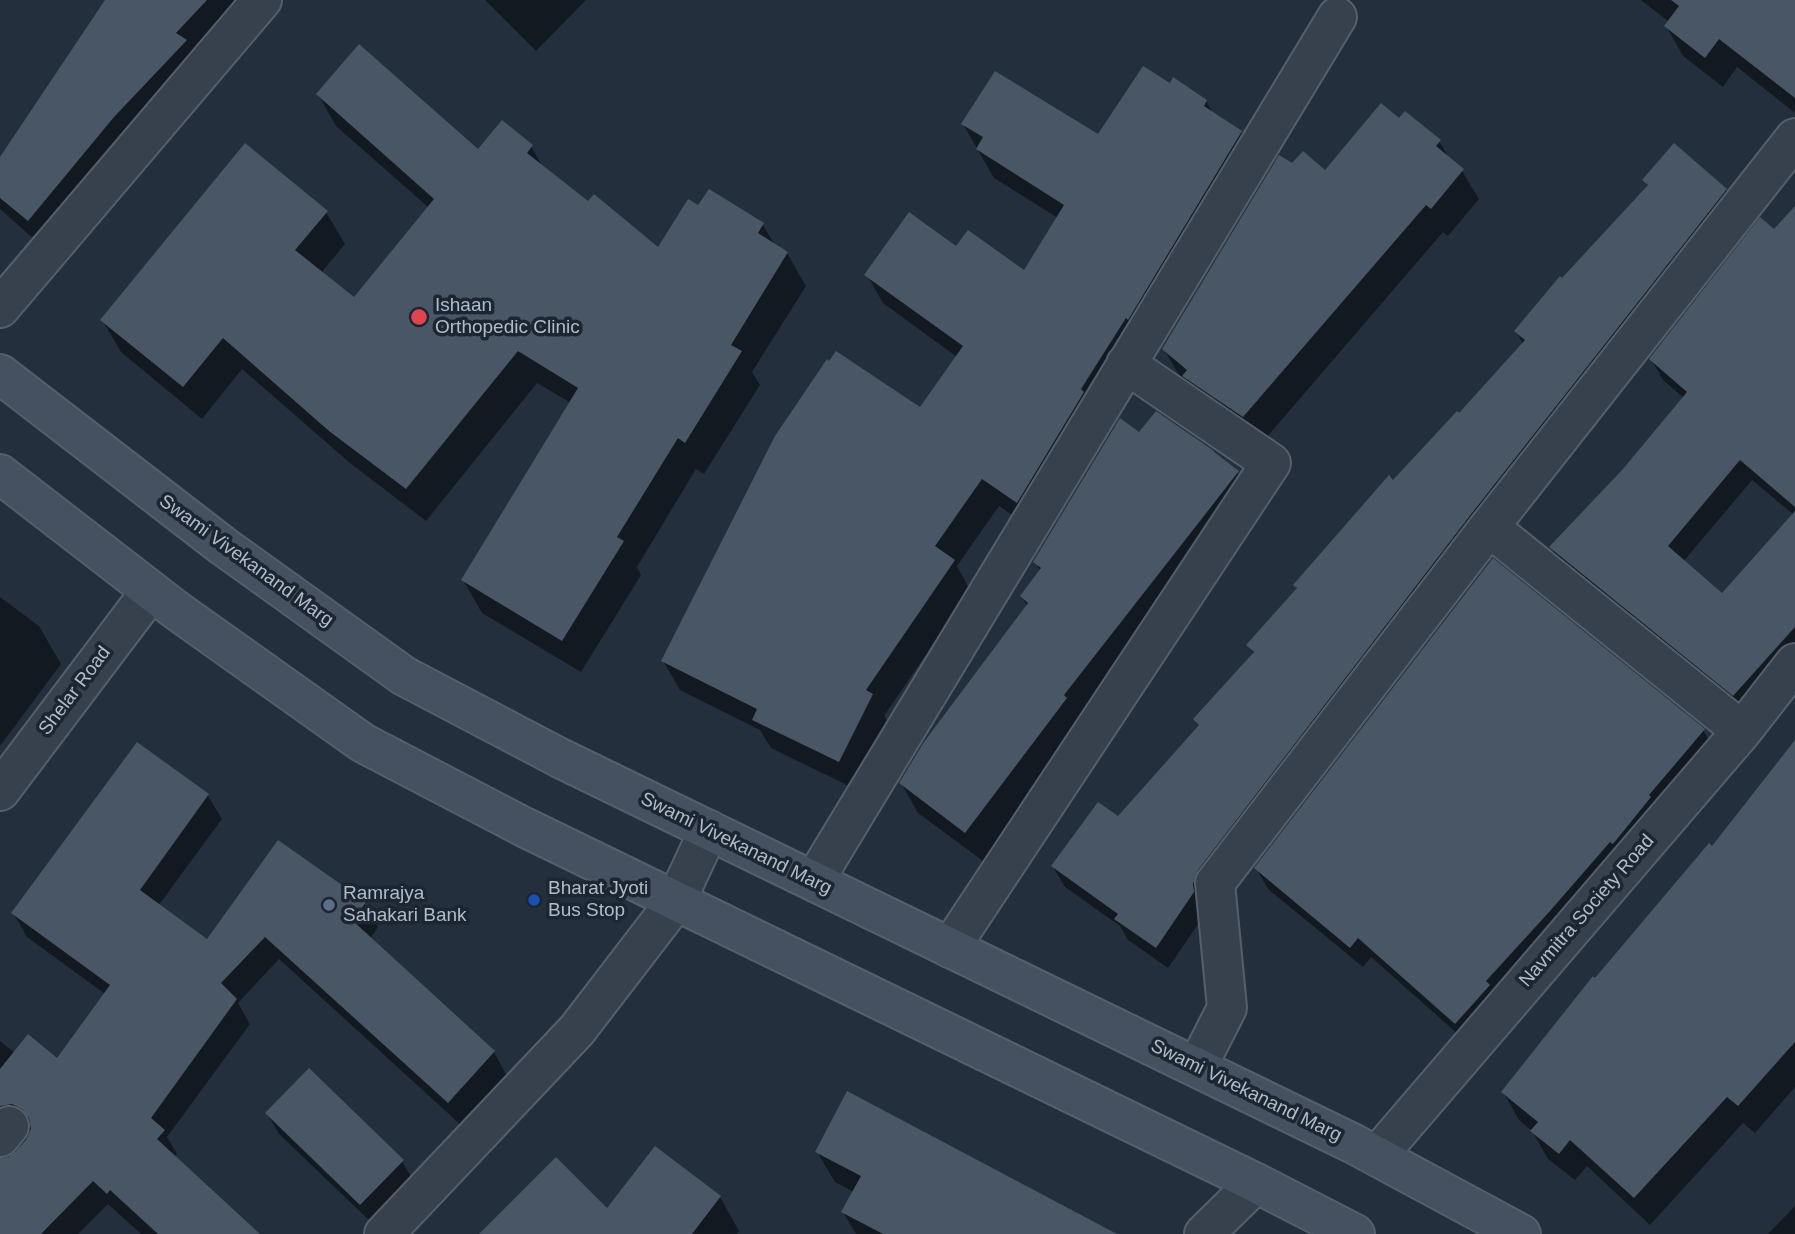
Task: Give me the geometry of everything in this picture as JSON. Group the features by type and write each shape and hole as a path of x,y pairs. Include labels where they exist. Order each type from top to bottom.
{"main road":[{"name":"Swami Vivekanand Marg","path":"0,374 223,547 404,676 560,758 1377,1156 1521,1234"},
{"path":"0,474 151,591 363,743 524,827 1355,1234"}],"street":[{"path":"0,308 262,0"},
{"path":"814,881 1337,17"},
{"path":"1197,1067 1227,1008 1215,883 1489,527 1795,138"},
{"path":"950,948 1271,463 1126,364"},
{"path":"1489,527 1742,731"},
{"name":"Shelar Road","path":"0,791 151,591"},
{"name":"Navmitra Society Road","path":"1377,1156 1742,731 1795,663"},
{"path":"384,1234 577,1030 676,901 709,830"},
{"path":"1203,1234 1255,1183"}],"building":[{"path":"105,0 207,0 176,33 187,40 114,117 28,221 0,198 0,157"},
{"path":"1671,0 1795,0 1795,98 1719,39 1705,58 1664,26 1679,6"},
{"path":"359,44 478,149 502,120 533,145 527,153 588,201 594,194 658,247 688,199 698,205 709,189 764,223 758,233 788,252 731,345 742,351 685,443 678,438 617,537 624,541 562,641 461,580 578,388 518,351 406,489 329,431 223,338 183,387 100,320 245,143 328,211 295,250 354,297 434,199 316,94"},
{"path":"1143,66 1170,83 1173,77 1207,100 1204,106 1242,131 1128,320 1126,318 1081,389 1084,392 1017,503 982,479 935,546 955,560 866,690 873,694 839,762 752,720 757,709 661,661 775,436 827,359 829,361 836,351 920,407 963,346 864,275 909,212 956,246 968,230 1024,270 1064,205 976,149 983,137 961,124 995,71 1098,134"},
{"path":"1381,103 1399,118 1405,111 1441,140 1436,146 1464,169 1431,209 1426,205 1243,417 1182,376 1187,370 1162,349 1279,155 1292,163 1303,151 1325,170"},
{"path":"1674,143 1727,189 1472,513 1198,870 1193,884 1194,892 1156,948 1114,919 1118,914 1051,866 1098,802 1118,816 1199,725 1193,719 1254,652 1246,645 1297,588 1293,585 1389,475 1393,480 1525,340 1514,331 1560,276 1562,278 1648,185 1642,180"},
{"path":"1795,206 1795,507 1740,460 1668,546 1722,593 1795,511 1795,627 1733,696 1549,547 1623,469 1687,392 1649,359 1760,217 1774,229"},
{"path":"1156,411 1239,471 1064,695 1067,698 965,833 899,783 924,742 1028,603 1020,596 1041,568 1033,562 1120,418 1139,432"},
{"path":"1493,558 1705,729 1649,795 1651,797 1613,844 1610,842 1486,981 1490,985 1455,1024 1358,938 1350,948 1254,868"},
{"path":"1795,740 1795,1042 1738,1106 1727,1097 1634,1198 1570,1140 1559,1154 1530,1131 1538,1122 1501,1092 1593,976 1595,978 1709,843 1712,846"},
{"path":"137,742 209,794 140,890 207,939 278,840 366,902 353,921 495,1051 448,1103 265,937 221,983 237,999 151,1118 165,1130 157,1139 260,1234 158,1234 110,1190 107,1194 93,1181 41,1234 0,1234 0,1158 8,1157 16,1151 31,1129 29,1118 22,1109 12,1104 0,1106 0,1069 28,1034 57,1058 110,985 11,913"},
{"path":"309,1068 404,1160 360,1205 265,1113"},
{"path":"847,1091 1117,1234 883,1234 841,1212 861,1176 815,1152"},
{"path":"655,1146 721,1196 692,1234 479,1234 556,1157 607,1208"}],"place":[{"name":"Ishaan Orthopedic Clinic","path":"419,317"},
{"name":"Bharat Jyoti Bus Stop","path":"534,900"},
{"name":"Ramrajya Sahakari Bank","path":"329,905"}]}
